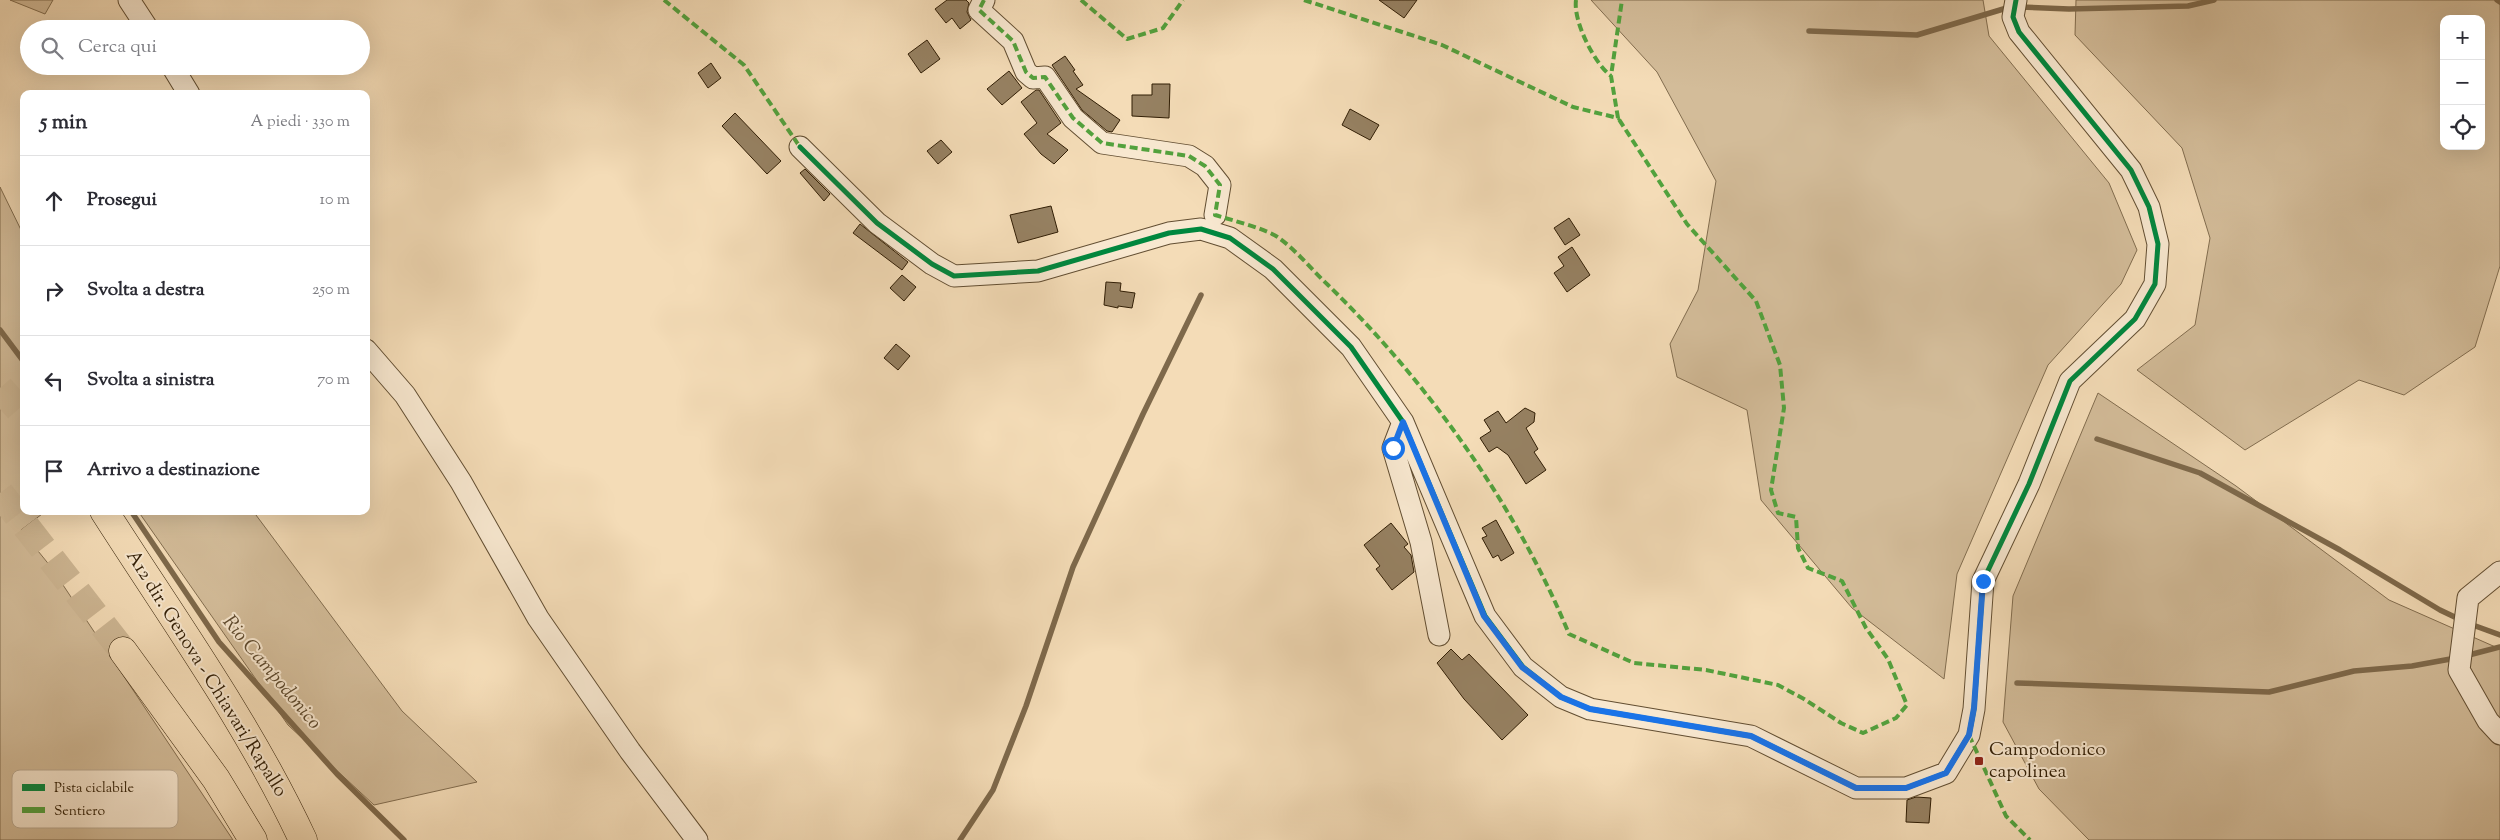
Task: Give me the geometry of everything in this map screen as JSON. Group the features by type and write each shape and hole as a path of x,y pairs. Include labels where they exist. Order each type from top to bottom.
{"highway":[{"name":"A12 dir. Genova - Chiavari/Rapallo","path":"107,515 234,713 287,805 303,840"},
{"path":"123,651 216,779 253,840"}],"street":[{"path":"129,0 142,20"},
{"path":"984,0 979,10 1013,41 1026,72 1033,78 1045,77 1073,118 1102,144 1188,156 1205,166 1220,185 1215,214"},
{"path":"800,147 876,223 932,264 954,276 1038,271 1169,233 1201,229 1230,238 1273,269 1351,347 1403,422 1484,616 1522,667 1561,697 1590,709 1751,736 1856,788 1906,788 1946,773 1969,735 1974,708 1983,581 2030,484 2070,381 2135,319 2155,284 2158,244 2149,207 2131,170 2019,32 2013,17 2016,0"},
{"path":"177,75 187,90"},
{"path":"370,355 405,395 456,474 538,618 630,751 697,840"},
{"path":"1403,422 1393,448 1421,542 1439,635"},
{"path":"2500,572 2468,598 2459,670 2488,721 2500,734"}],"shaded area":[{"path":"10,0 53,0 45,14"},
{"path":"1591,0 1983,0 1989,36 2109,183 2137,250 2121,284 2048,365 1957,574 1944,679 1852,608 1761,500 1747,410 1677,377 1670,344 1698,290 1716,181 1657,72"},
{"path":"2076,0 2500,0 2500,266 2475,347 2404,395 2359,380 2245,450 2137,370 2195,325 2210,238 2182,148 2075,35"},
{"path":"0,187 20,228 20,515 41,515 21,530 51,567 233,840 0,840"},
{"path":"2098,393 2236,486 2389,600 2500,649 2500,840 2089,840 2039,789 2003,722 2013,596"},
{"path":"141,515 256,515 402,711 477,782 374,805 288,725"}],"building":[{"path":"947,0 966,0 969,3 967,12 971,20 960,29 952,18 946,23 935,9"},
{"path":"1379,0 1417,0 1404,18"},
{"path":"927,40 940,59 921,73 908,54"},
{"path":"1065,56 1083,85 1076,89 1120,120 1112,132 1107,131 1082,110 1052,65"},
{"path":"711,63 721,78 708,88 698,73"},
{"path":"1009,71 1022,88 1002,105 987,89"},
{"path":"1152,84 1170,84 1169,118 1132,116 1132,95 1152,95"},
{"path":"1036,90 1039,90 1061,123 1047,134 1068,150 1054,164 1041,154 1024,134 1037,123 1021,102"},
{"path":"1350,109 1379,125 1370,140 1342,125"},
{"path":"735,113 781,161 767,174 722,126"},
{"path":"941,140 952,152 938,164 927,151"},
{"path":"805,169 830,194 824,201 800,173"},
{"path":"1051,206 1058,232 1018,243 1010,215"},
{"path":"1569,218 1580,235 1565,245 1554,228"},
{"path":"860,224 908,262 902,270 853,233"},
{"path":"1572,247 1590,275 1567,292 1554,273 1564,266 1558,257"},
{"path":"902,275 916,287 904,301 890,288"},
{"path":"1106,282 1121,283 1120,291 1135,293 1132,308 1104,305"},
{"path":"896,344 910,356 898,370 884,358"},
{"path":"1525,408 1535,413 1534,422 1526,428 1538,449 1534,452 1546,470 1526,484 1508,455 1497,447 1489,452 1480,438 1491,431 1484,420 1498,411 1506,423"},
{"path":"1496,520 1514,553 1501,561 1498,555 1493,558 1482,538 1487,536 1482,528"},
{"path":"1391,523 1408,544 1404,547 1411,555 1414,572 1392,590 1376,569 1380,566 1364,545"},
{"path":"1451,649 1462,660 1469,654 1528,715 1502,740 1464,699 1437,663"},
{"path":"1916,797 1931,798 1929,823 1906,822 1907,800"}],"waterway":[{"path":"2020,7 2069,9 2188,6 2214,0"},
{"path":"1809,31 1917,35 2010,7"},
{"path":"960,840 993,790 1026,706 1073,567 1143,414 1201,295"},
{"name":"Rio Campodonico","path":"0,330 20,357"},
{"path":"2097,439 2200,473 2340,550 2440,610 2461,620"},
{"name":"Rio Campodonico","path":"134,515 219,642 337,774 404,840"},
{"path":"2470,624 2500,635"},
{"path":"2465,656 2500,647"},
{"path":"2017,683 2269,692 2354,671 2412,666 2456,658"}],"tunnel":[{"path":"0,388 20,410"},
{"path":"0,493 123,651"}],"marked path":[{"path":"664,0 744,65 800,147"},
{"path":"984,0 979,10 1013,41 1026,72 1033,78 1045,77 1073,118 1102,143 1189,156 1205,166 1220,185 1215,215 1258,228 1279,238 1365,322 1434,404 1496,493 1548,586 1569,634 1634,663 1706,670 1778,685 1841,723 1863,733 1896,718 1907,705 1888,659 1866,628 1842,581 1808,568 1798,548 1796,517 1778,513 1771,490 1784,408 1780,365 1756,301 1687,224 1618,118"},
{"path":"1081,0 1127,39 1163,28 1183,0"},
{"path":"1304,0 1442,45 1573,107 1618,118 1611,76 1622,0"},
{"path":"1576,0 1578,19 1586,41 1598,62 1611,76"},
{"path":"1969,735 2006,816 2030,840"}],"cycle path":[{"path":"800,147 877,223 932,264 954,276 1038,271 1169,233 1201,229 1230,238 1273,269 1351,347 1403,422 1485,616 1523,667 1561,697 1590,709 1751,736 1856,788 1906,788 1946,773 1969,735 1974,709 1983,581 2029,484 2070,381 2135,319 2155,284 2158,244 2149,207 2131,170 2019,32 2013,17 2016,0"}],"place":[{"name":"Campodonico capolinea","path":"1979,761"}],"route":[{"path":"1393,448 1403,422 1484,616 1522,667 1561,697 1590,709 1751,736 1856,788 1906,788 1946,773 1969,735 1974,708 1983,581"}]}
